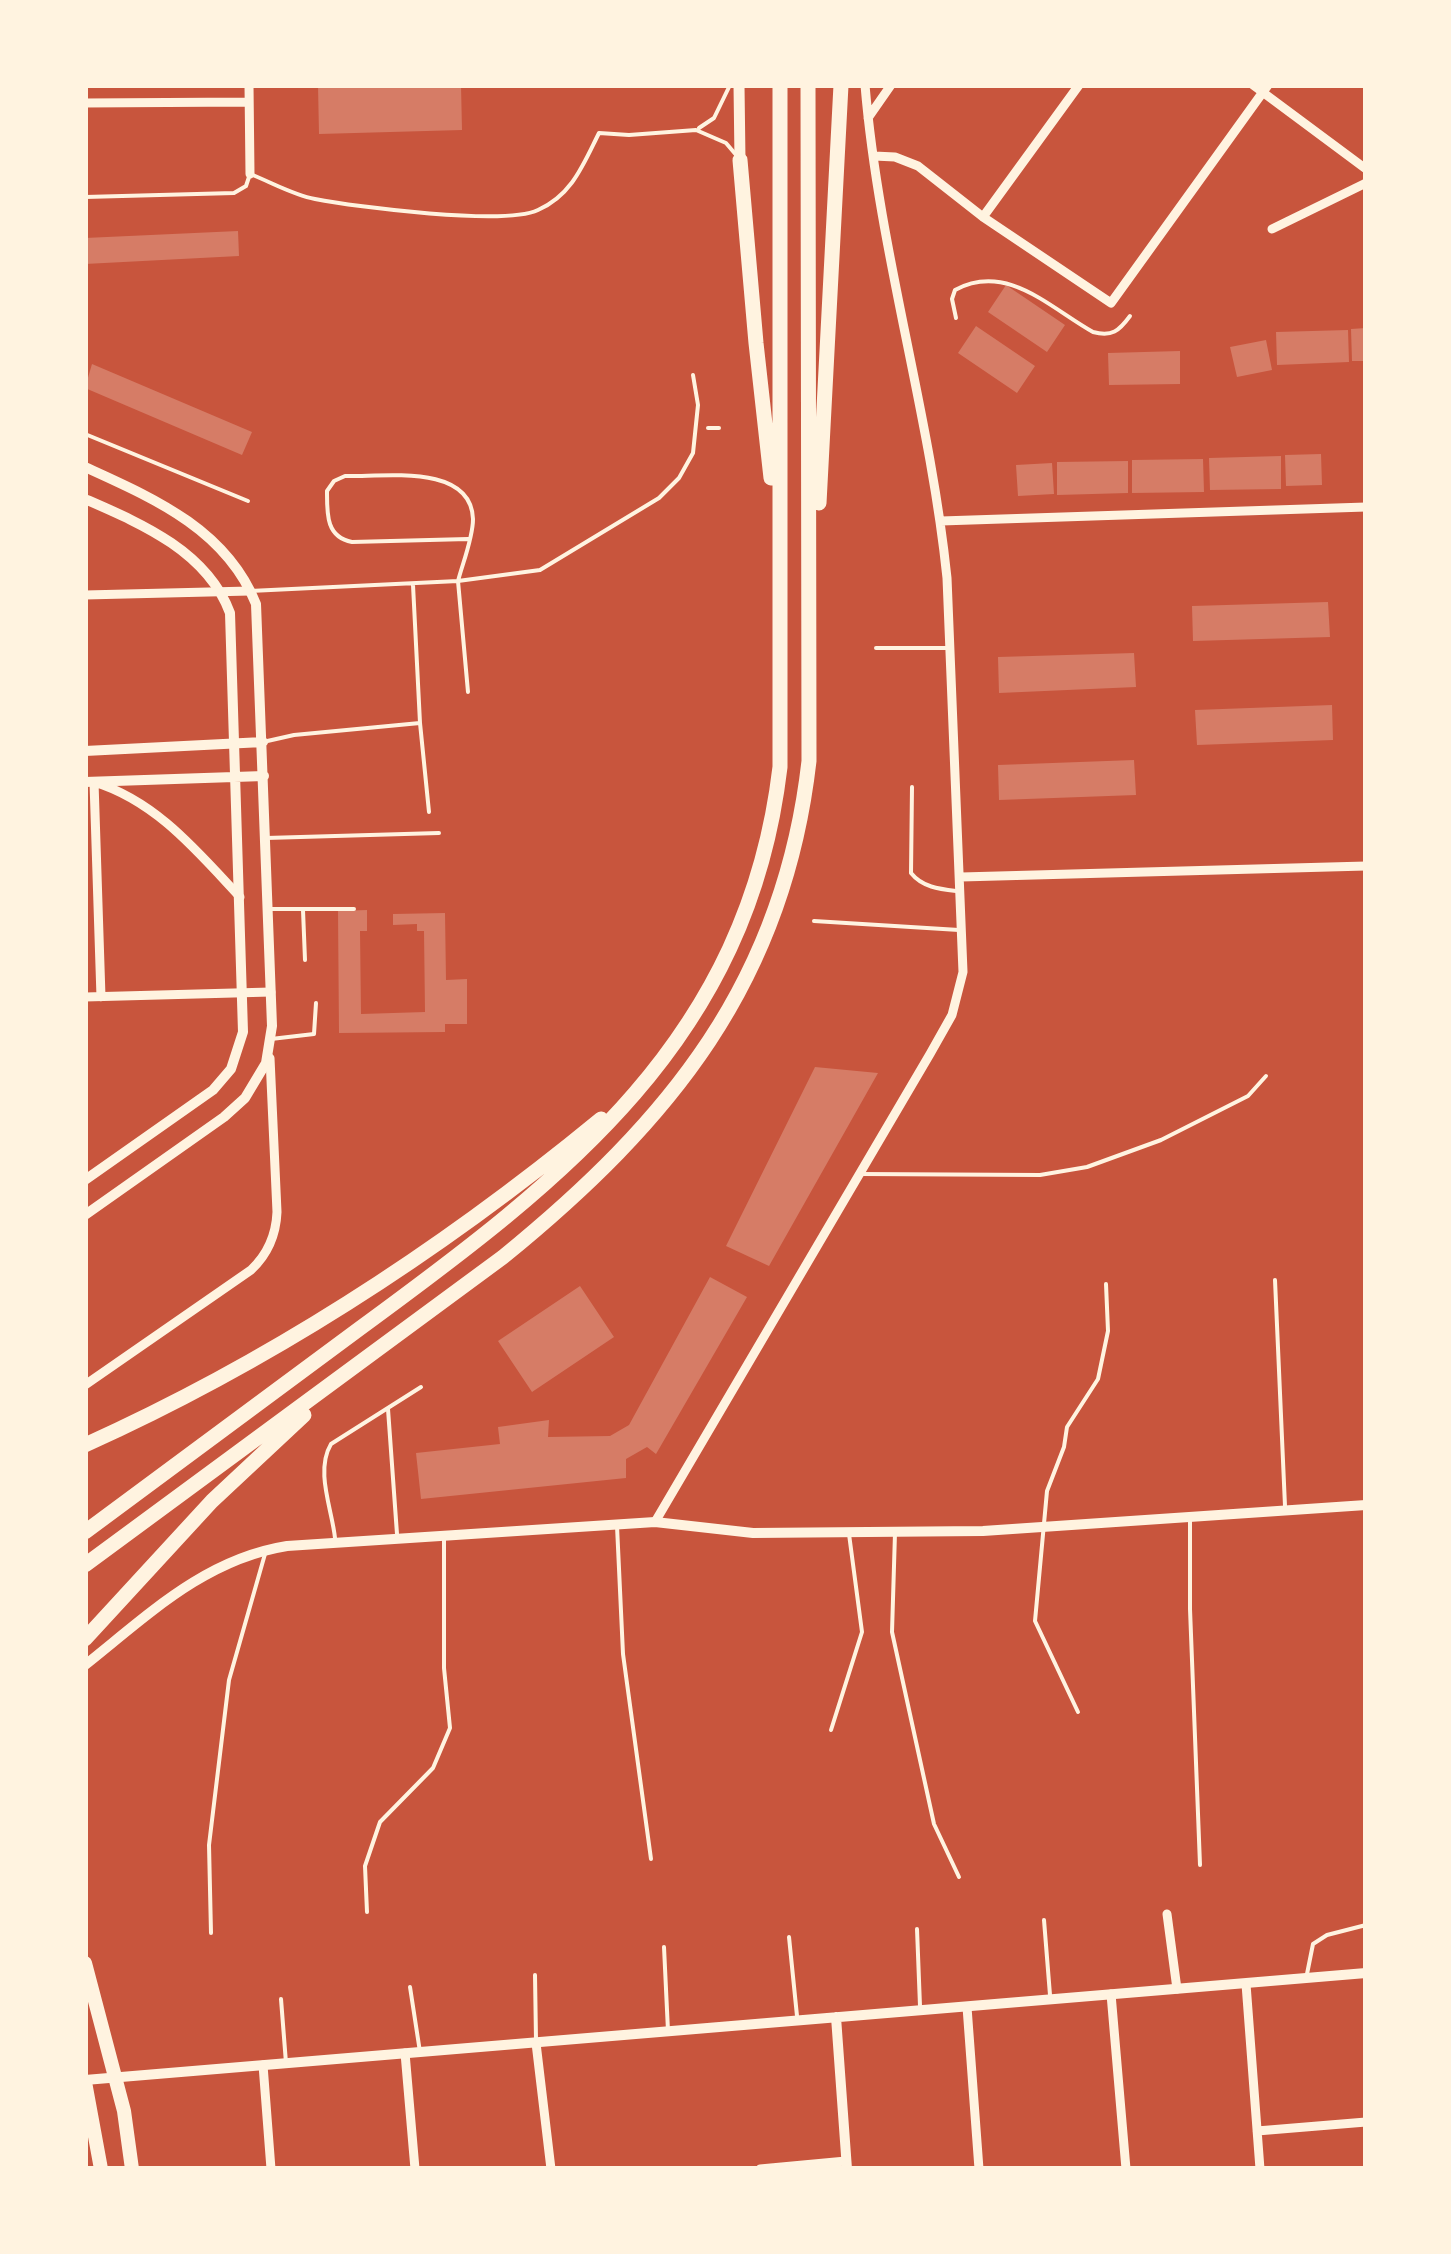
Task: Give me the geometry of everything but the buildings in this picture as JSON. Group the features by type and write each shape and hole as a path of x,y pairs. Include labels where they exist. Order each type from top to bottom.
{"highway":[{"path":"85,1532 504,1221 580,1154 647,1082 692,1020 727,956 755,889 767,847 776,805 782,729 780,85"},
{"path":"85,1565 503,1257 579,1192 653,1117 708,1046 752,968 793,858 809,762 808,85"},
{"path":"810,687 841,85"},
{"path":"740,160 779,536"},
{"path":"85,1445 222,1378 349,1303 500,1198 647,1082"},
{"path":"85,1639 222,1490 375,1353"}],"main road":[{"path":"738,85 740,160"},
{"path":"85,1963 124,2111 132,2169"},
{"path":"85,2081 100,2169"}],"street":[{"path":"249,85 250,174"},
{"path":"655,1522 952,1014 963,972 942,522 888,249 866,85"},
{"path":"868,118 891,85"},
{"path":"983,217 1080,85"},
{"path":"1253,85 1265,88 1366,169"},
{"path":"874,156 895,157 918,166 983,217 1111,303 1265,88"},
{"path":"85,104 250,102"},
{"path":"1272,228 1366,182"},
{"path":"85,467 158,500 190,521 217,546 250,591 259,621 277,1212 275,1233 266,1253 250,1270 85,1384"},
{"path":"85,499 172,543 219,591 233,626 242,993 241,1045 223,1080 85,1180"},
{"path":"942,522 1366,507"},
{"path":"85,595 250,591"},
{"path":"85,751 263,742"},
{"path":"90,782 264,776"},
{"path":"90,782 131,797 165,820 240,897"},
{"path":"90,782 100,997"},
{"path":"960,877 1366,866"},
{"path":"85,998 271,992"},
{"path":"85,1215 236,1108 261,1075 270,1045"},
{"path":"85,1664 207,1572 266,1550 655,1522 753,1533 984,1531 1366,1505"},
{"path":"1167,1914 1177,1989"},
{"path":"85,2081 1366,1974"},
{"path":"1246,1984 1260,2169"},
{"path":"1111,1994 1126,2169"},
{"path":"967,2007 978,2169"},
{"path":"760,2169 846,2165 836,2018"},
{"path":"536,2043 551,2169"},
{"path":"405,2053 414,2169"},
{"path":"264,2065 272,2169"},
{"path":"1257,2131 1366,2122"}],"lane":[{"path":"696,130 714,118 730,85"},
{"path":"85,198 234,192 246,186 250,174 311,198 406,210 511,216 535,212 566,190 575,181 598,133 696,130 726,143 740,160"},
{"path":"956,318 952,298 955,290 976,282 1006,282 1023,288 1104,335 1120,330 1130,316"},
{"path":"250,591 413,585 540,570 660,498 678,478 692,453 698,405 693,375"},
{"path":"85,434 248,501"},
{"path":"468,540 340,540 332,532 327,491 334,481 345,476 433,477 465,493 473,518 468,540 458,580 468,692"},
{"path":"413,585 429,812"},
{"path":"876,648 950,648"},
{"path":"263,742 294,735 420,723"},
{"path":"912,787 911,873 930,886 961,892"},
{"path":"266,838 439,834"},
{"path":"268,909 354,908"},
{"path":"303,910 306,960"},
{"path":"814,922 962,930"},
{"path":"270,1045 314,1034 316,1004"},
{"path":"860,1174 1040,1175 1087,1166 1161,1140 1248,1096 1266,1076"},
{"path":"1275,1280 1286,1511"},
{"path":"1078,1712 1035,1621 1048,1491 1067,1427 1098,1378 1108,1331 1106,1284"},
{"path":"336,1543 324,1476 325,1454 331,1444 420,1387"},
{"path":"388,1408 398,1539"},
{"path":"1190,1516 1200,1865"},
{"path":"616,1524 623,1654 651,1859"},
{"path":"895,1533 892,1632 934,1824 959,1877"},
{"path":"831,1730 862,1632 849,1534"},
{"path":"367,1912 364,1866 380,1822 434,1768 450,1728 444,1668 444,1536"},
{"path":"212,1933 208,1845 230,1680 266,1550"},
{"path":"1044,1920 1050,2000"},
{"path":"1306,1978 1313,1944 1327,1935 1366,1925"},
{"path":"917,1929 920,2010"},
{"path":"789,1937 798,2020"},
{"path":"664,1947 668,2031"},
{"path":"535,1975 536,2043"},
{"path":"410,1987 420,2052"},
{"path":"282,1998 286,2063"}]}
